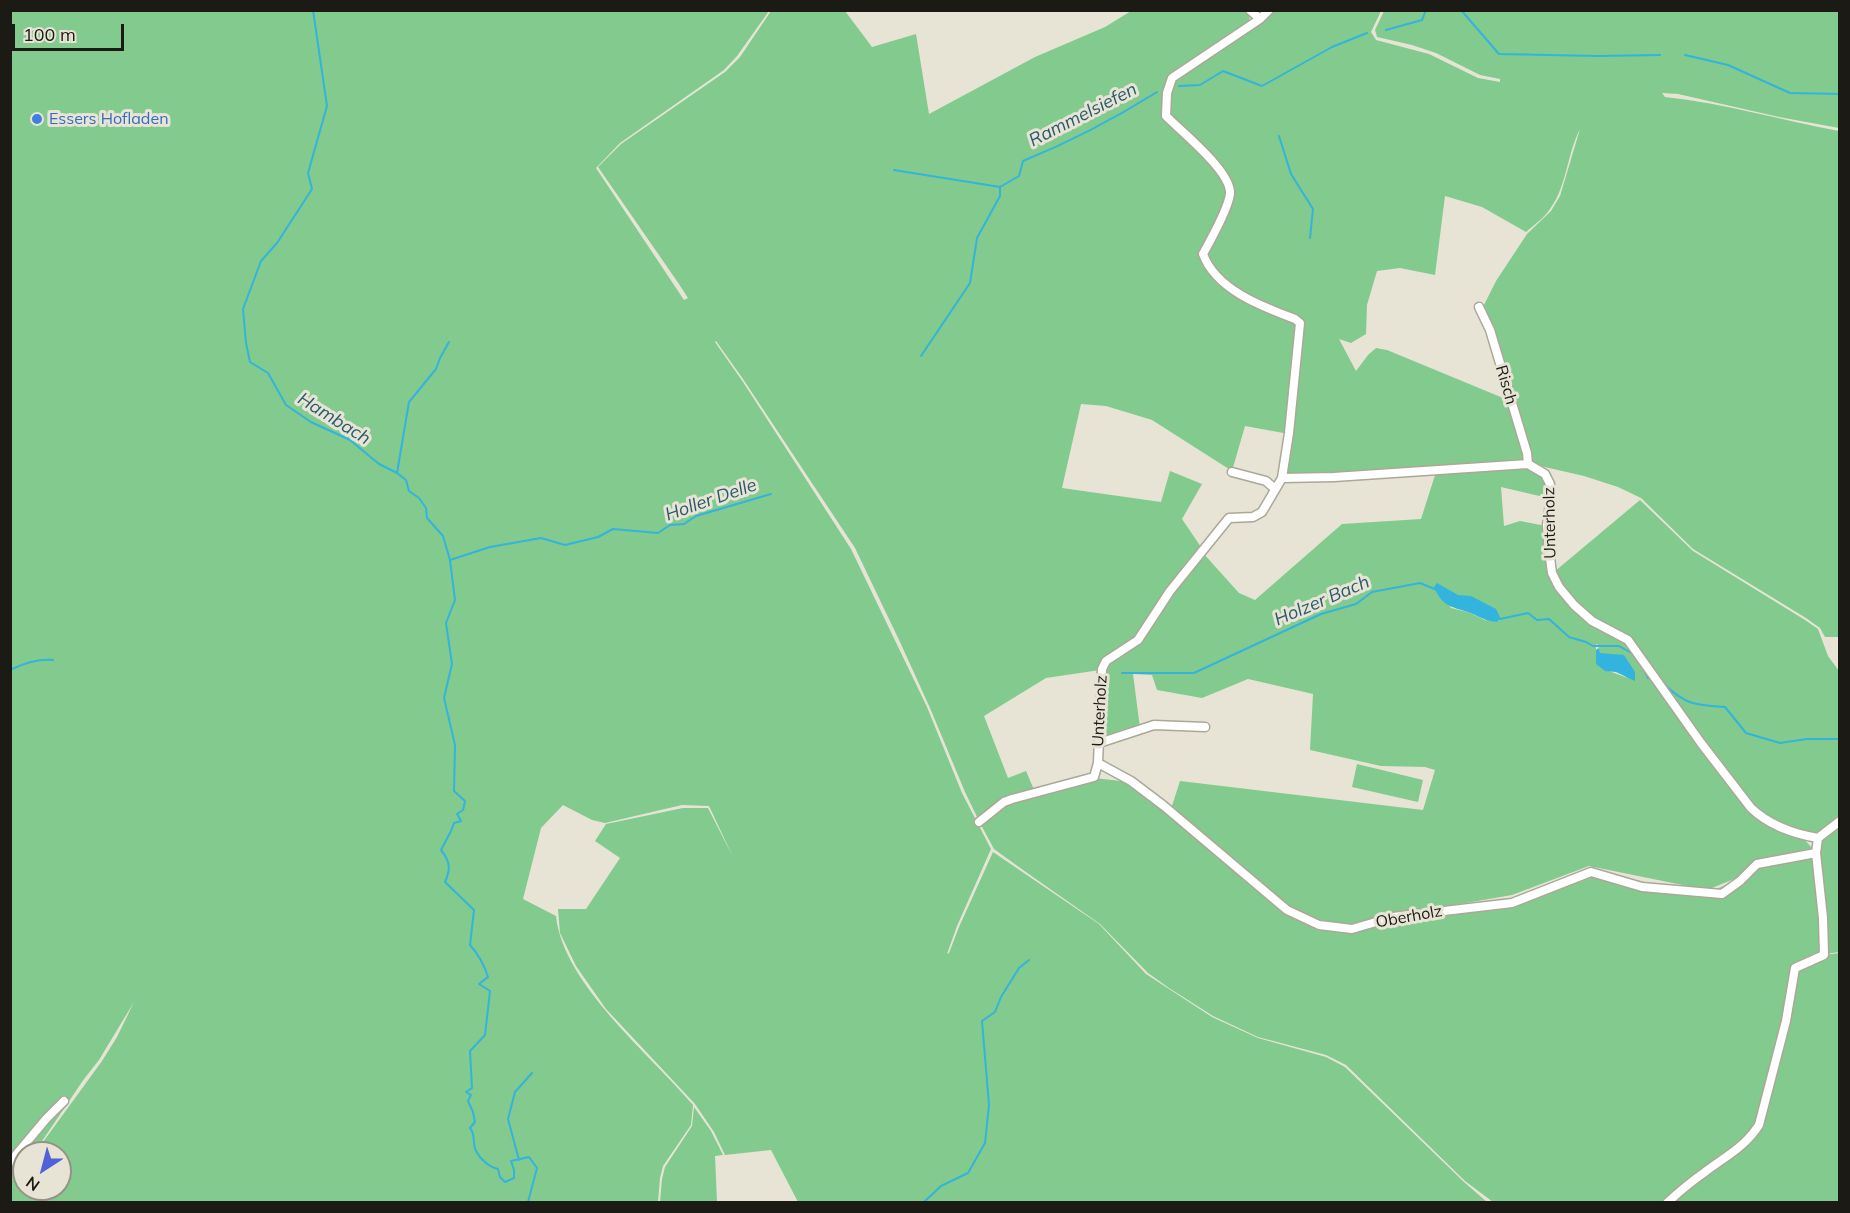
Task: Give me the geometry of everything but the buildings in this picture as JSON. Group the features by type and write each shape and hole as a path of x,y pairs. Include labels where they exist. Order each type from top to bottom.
{"street":[{"path":"1250,10 1260,19"},
{"path":"1269,10 1260,19 1172,78 1167,93 1166,116 1208,155 1229,185 1230,195 1203,254 1208,267 1235,291 1253,303 1300,323 1290,433 1282,478 1334,477 1528,464"},
{"name":"Risch","path":"1479,307 1494,343 1527,453 1528,464"},
{"name":"Unterholz","path":"1528,464 1545,474 1550,484 1551,497 1547,525 1549,550 1552,573 1559,587 1592,621 1629,640 1701,743 1759,816 1775,825 1818,838"},
{"path":"1232,472 1266,481 1275,489"},
{"name":"Unterholz","path":"1098,763 1102,669 1106,661 1138,640 1170,591 1229,518 1253,517 1262,512 1282,478"},
{"path":"1099,743 1154,725 1205,727"},
{"path":"979,822 1004,802 1094,777 1098,763"},
{"name":"Oberholz","path":"1098,763 1131,781 1164,806 1287,910 1319,925 1352,929 1393,917 1512,903 1591,872 1642,887 1722,894 1740,881 1757,864 1816,852"},
{"path":"1668,1203 1698,1177 1739,1149 1759,1125 1786,1022 1795,968 1824,955 1823,918 1816,852 1818,838 1839,821"},
{"path":"10,1162 64,1101"}],"green space":[{"path":"10,11 769,11 737,56 724,70 620,143 596,168 684,300 688,298 679,284 598,167 621,144 725,72 740,57 771,11 845,11 872,47 916,34 929,114 1035,57 1105,27 1131,11 1245,11 1250,17 1245,27 1236,35 1214,47 1216,50 1273,11 1381,11 1371,32 1376,40 1429,54 1478,78 1500,82 1500,79 1480,75 1436,53 1377,37 1375,30 1384,11 1839,11 1839,128 1678,94 1662,93 1665,97 1730,107 1839,131 1839,637 1825,637 1820,628 1806,618 1693,549 1641,498 1618,487 1584,476 1536,465 1530,458 1483,307 1496,281 1527,234 1551,211 1560,196 1580,129 1556,200 1539,221 1526,232 1482,207 1445,196 1435,275 1400,268 1377,271 1367,305 1366,334 1351,343 1339,339 1356,371 1376,348 1387,350 1508,400 1525,453 1524,460 1283,477 1290,433 1301,324 1296,318 1253,302 1236,291 1209,266 1205,254 1228,208 1230,185 1209,155 1174,122 1172,123 1207,156 1228,185 1229,194 1225,208 1202,253 1207,265 1211,271 1230,287 1247,299 1264,308 1294,320 1299,324 1289,434 1245,426 1232,471 1152,420 1106,406 1081,404 1062,488 1161,502 1170,471 1202,484 1182,519 1203,550 1170,589 1137,640 1105,661 1100,670 1046,678 984,716 1008,778 1026,771 1035,792 1003,800 978,819 930,708 855,548 743,379 715,342 851,549 927,707 962,793 991,849 947,954 993,852 1099,924 1146,974 1212,1017 1258,1038 1326,1057 1345,1067 1487,1202 798,1202 771,1150 725,1155 714,1132 695,1104 606,1009 576,966 560,933 574,967 591,992 611,1017 693,1105 691,1125 663,1166 658,1202 11,1202","holes":["563,805 592,820 605,823 682,805 709,806 733,857 708,808 683,808 606,824 595,841 620,858 586,909 558,909 560,932 556,916 523,899 541,828","134,1002 102,1061 44,1141 72,1141 72,1201 12,1201 12,1141 42,1141 99,1060"]},
{"path":"1527,467 1536,471 1547,482 1548,498 1501,487 1504,526 1520,521 1546,526 1547,562 1574,606 1628,641 1746,806 1802,837 1811,849 1763,858 1739,877 1707,890 1589,866 1512,895 1437,908 1351,929 1319,926 1288,909 1171,809 1180,781 1423,810 1435,770 1425,767 1381,766 1310,750 1313,694 1248,679 1202,698 1157,690 1152,675 1133,674 1140,728 1100,741 1107,662 1139,641 1171,592 1203,553 1239,593 1255,600 1342,524 1421,519 1436,472","holes":["1438,584 1458,596 1487,621 1468,612 1451,608","1596,644 1600,653 1627,678 1596,663"]},
{"path":"1640,500 1693,551 1818,629 1828,656 1839,671 1839,818 1823,831 1811,834 1788,828 1753,808 1630,640 1592,620 1575,605 1554,572"},
{"path":"1357,764 1423,780 1418,802 1352,787"},
{"path":"1094,778 1130,782 1287,911 1317,930 1351,933 1513,898 1590,871 1709,892 1740,879 1764,860 1813,857 1823,954 1794,968 1762,1112 1751,1135 1666,1202 1493,1202 1465,1181 1346,1065 1326,1055 1258,1037 1213,1016 1148,973 1100,924 994,849 980,823 1005,803"},
{"path":"1839,823 1839,952 1825,954 1819,853 1823,839"},
{"path":"1839,953 1839,1202 1670,1202 1752,1138 1796,969 1824,955"},
{"path":"694,1107 711,1131 723,1155 715,1156 717,1202 660,1202 665,1167 692,1126"}],"water":[{"path":"1437,583 1458,595 1471,596 1496,609 1500,617 1497,622 1489,621 1448,605 1434,587"},
{"path":"1599,648 1600,653 1624,655 1635,672 1635,681 1616,672 1605,671 1596,664 1596,650"}],"waterway":[{"name":"Hambach","path":"313,10 327,106 308,173 312,189 277,243 261,261 243,309 246,343 250,362 268,373 286,405 311,422 350,440 379,464 406,480 409,491 419,498 426,508 427,518 443,536 450,560 455,600 446,623 452,664 444,698 455,745 454,791 465,801 463,810 457,814 461,821 454,823 441,850 449,865 445,882 474,910 470,945 481,960 488,977 479,984 490,991 485,1035 470,1051 472,1088 466,1092 471,1095 468,1101 475,1122 470,1128 478,1154 488,1165 498,1169 500,1177 505,1182 514,1178 511,1161 529,1157 537,1168 528,1202"},
{"name":"Rammelsiefen","path":"1386,30 1422,20 1426,10"},
{"path":"1461,10 1499,54 1660,55"},
{"name":"Rammelsiefen","path":"1179,86 1200,85 1223,71 1262,86 1332,47 1367,33"},
{"path":"1685,55 1728,65 1790,93 1840,94"},
{"name":"Rammelsiefen","path":"894,170 1000,187 1019,176 1023,161 1092,130 1157,92"},
{"path":"1279,136 1291,174 1313,209 1310,238"},
{"path":"921,356 970,283 977,238 1000,196 1000,188"},
{"path":"397,473 409,402 436,369 449,342"},
{"name":"Holler Delle","path":"450,560 490,547 541,538 565,545 598,537 613,529 658,533 670,525 684,524 696,516 771,494"},
{"name":"Holzer Bach","path":"1122,673 1194,673 1321,614 1356,604 1372,592 1420,583 1437,590"},
{"name":"Holzer Bach","path":"1497,618 1528,613 1537,620 1549,619 1569,637 1593,646 1619,646 1635,655"},
{"path":"10,670 31,662 53,660"},
{"name":"Holzer Bach","path":"1643,667 1648,678"},
{"name":"Holzer Bach","path":"1665,685 1679,697 1692,703 1725,707 1746,733 1780,743 1807,739 1840,739"},
{"path":"924,1202 941,1186 968,1173 985,1143 989,1105 982,1021 995,1012 1001,997 1019,968 1029,960"},
{"path":"519,1160 508,1119 515,1092 532,1073"}],"place":[{"name":"Essers Hofladen","path":"37,119"}]}
